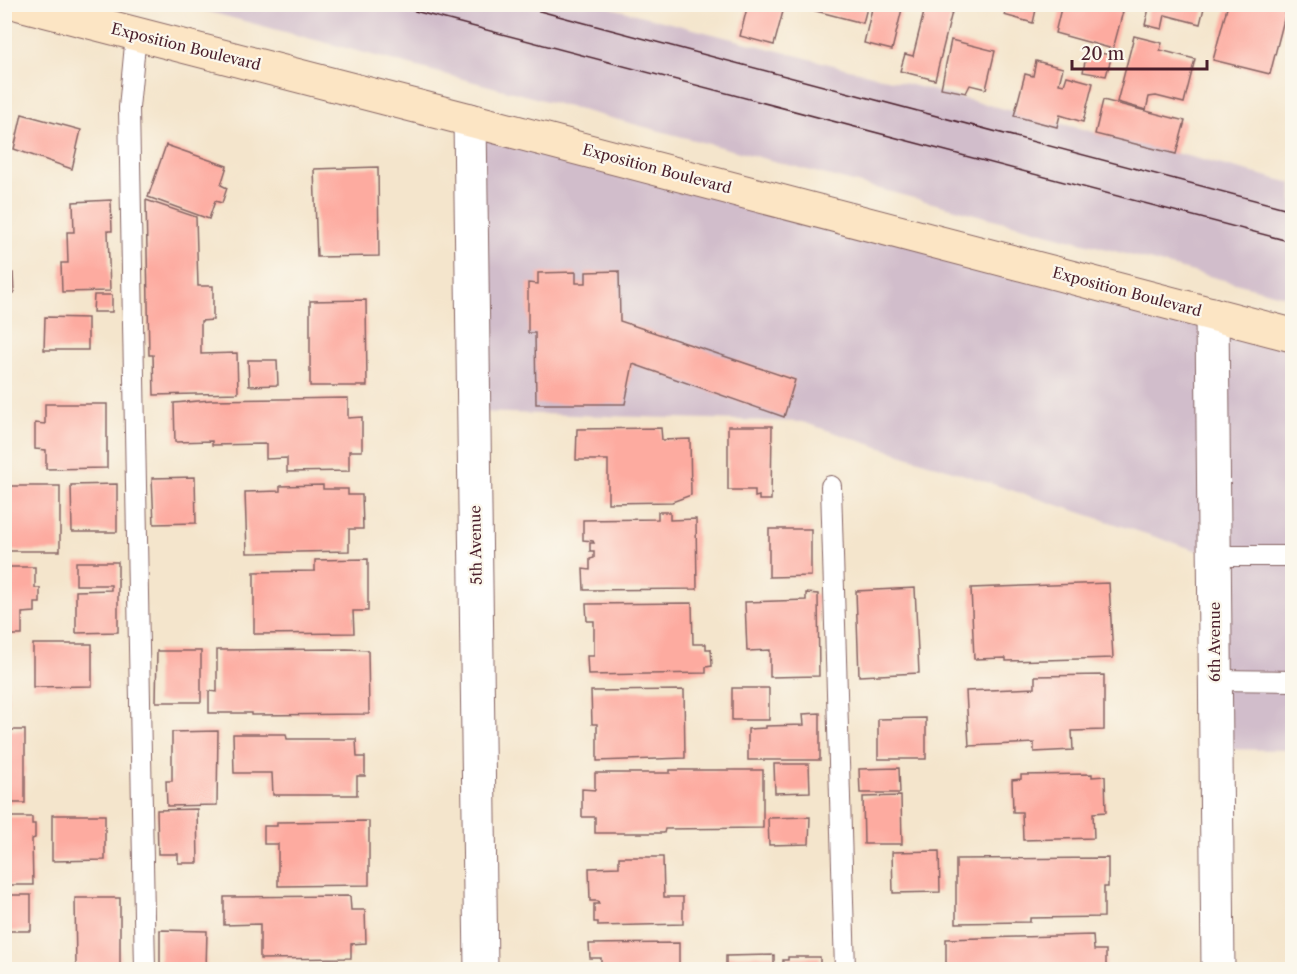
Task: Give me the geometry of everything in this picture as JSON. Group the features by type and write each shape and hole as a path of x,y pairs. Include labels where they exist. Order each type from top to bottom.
{"street":[{"name":"Exposition Boulevard","path":"20,4 1293,335"},
{"name":"5th Avenue","path":"470,120 481,969"},
{"name":"6th Avenue","path":"1212,314 1218,969"}],"lane":[{"path":"136,34 129,108 145,969"},
{"path":"831,486 845,969"},
{"path":"1215,556 1293,555"},
{"path":"1215,680 1293,681"}],"shaded area":[{"path":"183,5 600,5 1292,183 1292,298"},
{"path":"470,120 1292,335 1292,750 1216,749 1214,556 802,422 474,412"}],"building":[{"path":"748,4 785,4 774,45 740,36"},
{"path":"814,4 868,4 863,23 812,10"},
{"path":"873,4 902,9 892,50 864,43"},
{"path":"926,4 954,4 935,80 900,71 905,54 913,56"},
{"path":"1062,4 1125,4 1113,49 1055,33"},
{"path":"1150,4 1205,4 1200,24 1165,15 1162,29 1145,25"},
{"path":"1228,4 1288,4 1270,74 1213,60"},
{"path":"990,5 1037,5 1033,23 1004,15 1006,9"},
{"path":"1134,36 1162,43 1160,50 1195,59 1184,103 1156,96 1149,97 1146,110 1117,102"},
{"path":"951,40 995,51 986,89 970,85 966,93 941,88"},
{"path":"1087,51 1112,55 1106,76 1083,72"},
{"path":"1036,61 1063,68 1059,84 1064,85 1067,76 1093,83 1083,122 1060,115 1057,127 1014,116 1025,74 1033,76"},
{"path":"1103,100 1185,121 1176,154 1095,134"},
{"path":"22,114 81,130 72,169 14,149"},
{"path":"166,145 227,166 221,185 227,188 222,203 215,201 209,219 148,197"},
{"path":"378,167 379,256 317,257 314,169"},
{"path":"111,200 112,231 108,231 110,291 62,292 61,263 68,263 67,232 74,232 73,202"},
{"path":"146,200 196,217 198,286 213,286 213,320 201,321 201,354 237,353 238,393 154,395 153,355 149,355"},
{"path":"619,271 620,321 795,380 784,417 633,364 625,404 536,404 535,333 528,333 528,283 538,284 538,273 576,272 576,283 586,283 586,272"},
{"path":"4,273 13,273 14,293 4,293"},
{"path":"94,295 112,295 112,312 93,312"},
{"path":"366,300 367,386 310,386 310,301"},
{"path":"45,317 88,318 88,350 44,350"},
{"path":"248,360 277,360 278,385 249,386"},
{"path":"348,398 348,418 362,417 362,451 349,451 349,471 287,472 287,458 266,459 266,444 212,445 212,441 175,442 174,403 211,400"},
{"path":"45,404 107,404 107,468 46,469 46,450 35,449 35,423 45,424"},
{"path":"728,426 772,426 771,500 759,500 759,496 755,497 755,490 728,490"},
{"path":"661,428 662,440 690,439 691,495 672,502 608,503 608,460 576,460 577,429"},
{"path":"195,477 196,523 154,524 152,478"},
{"path":"117,484 117,532 72,532 71,485"},
{"path":"323,485 323,489 348,489 348,495 362,495 363,529 349,529 349,551 247,553 245,492 280,491 280,486"},
{"path":"4,486 60,486 60,551 4,551"},
{"path":"658,512 670,512 670,520 696,519 697,589 584,590 583,569 590,570 590,559 594,558 594,551 590,551 590,543 594,543 583,540 583,520 658,519"},
{"path":"769,529 811,529 811,576 769,577"},
{"path":"368,559 368,611 353,611 354,633 254,634 254,572 315,571 315,560"},
{"path":"76,562 118,562 118,632 76,633 76,591 111,590 111,585 76,585"},
{"path":"4,567 35,567 35,588 40,588 40,603 35,603 35,612 22,613 22,635 4,635"},
{"path":"1109,583 1113,658 1006,661 1006,658 974,659 971,588"},
{"path":"915,588 919,673 859,676 856,591"},
{"path":"806,593 818,594 819,676 770,677 770,650 747,651 745,602 806,600"},
{"path":"692,603 693,644 706,644 706,649 711,649 712,666 706,667 706,673 588,675 587,656 594,656 594,621 587,621 586,604"},
{"path":"33,644 92,644 92,686 33,687"},
{"path":"217,650 368,650 369,714 209,713 209,691 217,692"},
{"path":"157,651 201,651 201,702 156,702"},
{"path":"1104,675 1104,730 1072,731 1073,750 1034,752 1034,743 969,746 966,691 1035,688 1035,676"},
{"path":"4,688 8,688 8,724 4,724"},
{"path":"732,688 769,688 769,720 732,720"},
{"path":"684,690 685,758 597,761 597,724 592,724 591,691"},
{"path":"820,713 820,760 748,760 748,729 804,725 803,714"},
{"path":"926,718 926,759 878,759 878,719"},
{"path":"4,730 25,730 25,803 4,803"},
{"path":"218,731 217,805 167,806 166,781 172,781 172,732"},
{"path":"233,734 286,734 287,739 356,739 357,757 365,757 365,776 357,776 357,795 273,795 272,773 234,773"},
{"path":"774,764 809,764 810,792 775,793"},
{"path":"899,768 900,793 860,793 859,769"},
{"path":"670,770 763,770 763,828 665,829 664,833 595,833 595,817 582,817 582,789 595,790 595,773 670,773"},
{"path":"1092,774 1092,777 1105,776 1106,812 1093,813 1094,838 1023,840 1022,812 1013,812 1012,780 1021,779 1021,775"},
{"path":"901,796 902,844 864,844 863,797"},
{"path":"197,809 198,863 178,863 178,854 158,854 157,810"},
{"path":"52,815 105,815 105,860 52,861"},
{"path":"4,817 32,817 32,824 35,824 35,838 32,839 33,885 4,885"},
{"path":"810,817 809,844 769,845 768,818"},
{"path":"369,821 369,885 278,886 278,844 264,844 264,826 277,826 277,822"},
{"path":"939,851 940,892 893,893 892,852"},
{"path":"619,857 663,857 664,897 683,897 683,924 598,926 598,922 594,922 594,904 599,904 598,901 590,901 589,868 619,867"},
{"path":"1108,858 1108,887 1104,887 1104,917 1030,918 1030,922 956,923 956,859"},
{"path":"4,895 31,895 31,931 4,931"},
{"path":"350,896 351,910 365,910 366,943 351,944 351,958 260,959 260,924 224,925 224,897"},
{"path":"75,898 120,898 120,966 76,967"},
{"path":"160,930 207,931 206,970 160,970"},
{"path":"1093,935 1094,950 1106,950 1106,970 946,970 946,939"},
{"path":"679,943 679,970 601,970 601,958 590,958 589,944"},
{"path":"774,955 774,970 726,970 726,956"},
{"path":"788,957 820,957 820,970 783,969 783,960 788,960"}],"tram line":[{"path":"388,4 1292,242"},
{"path":"513,4 1292,210"}]}
